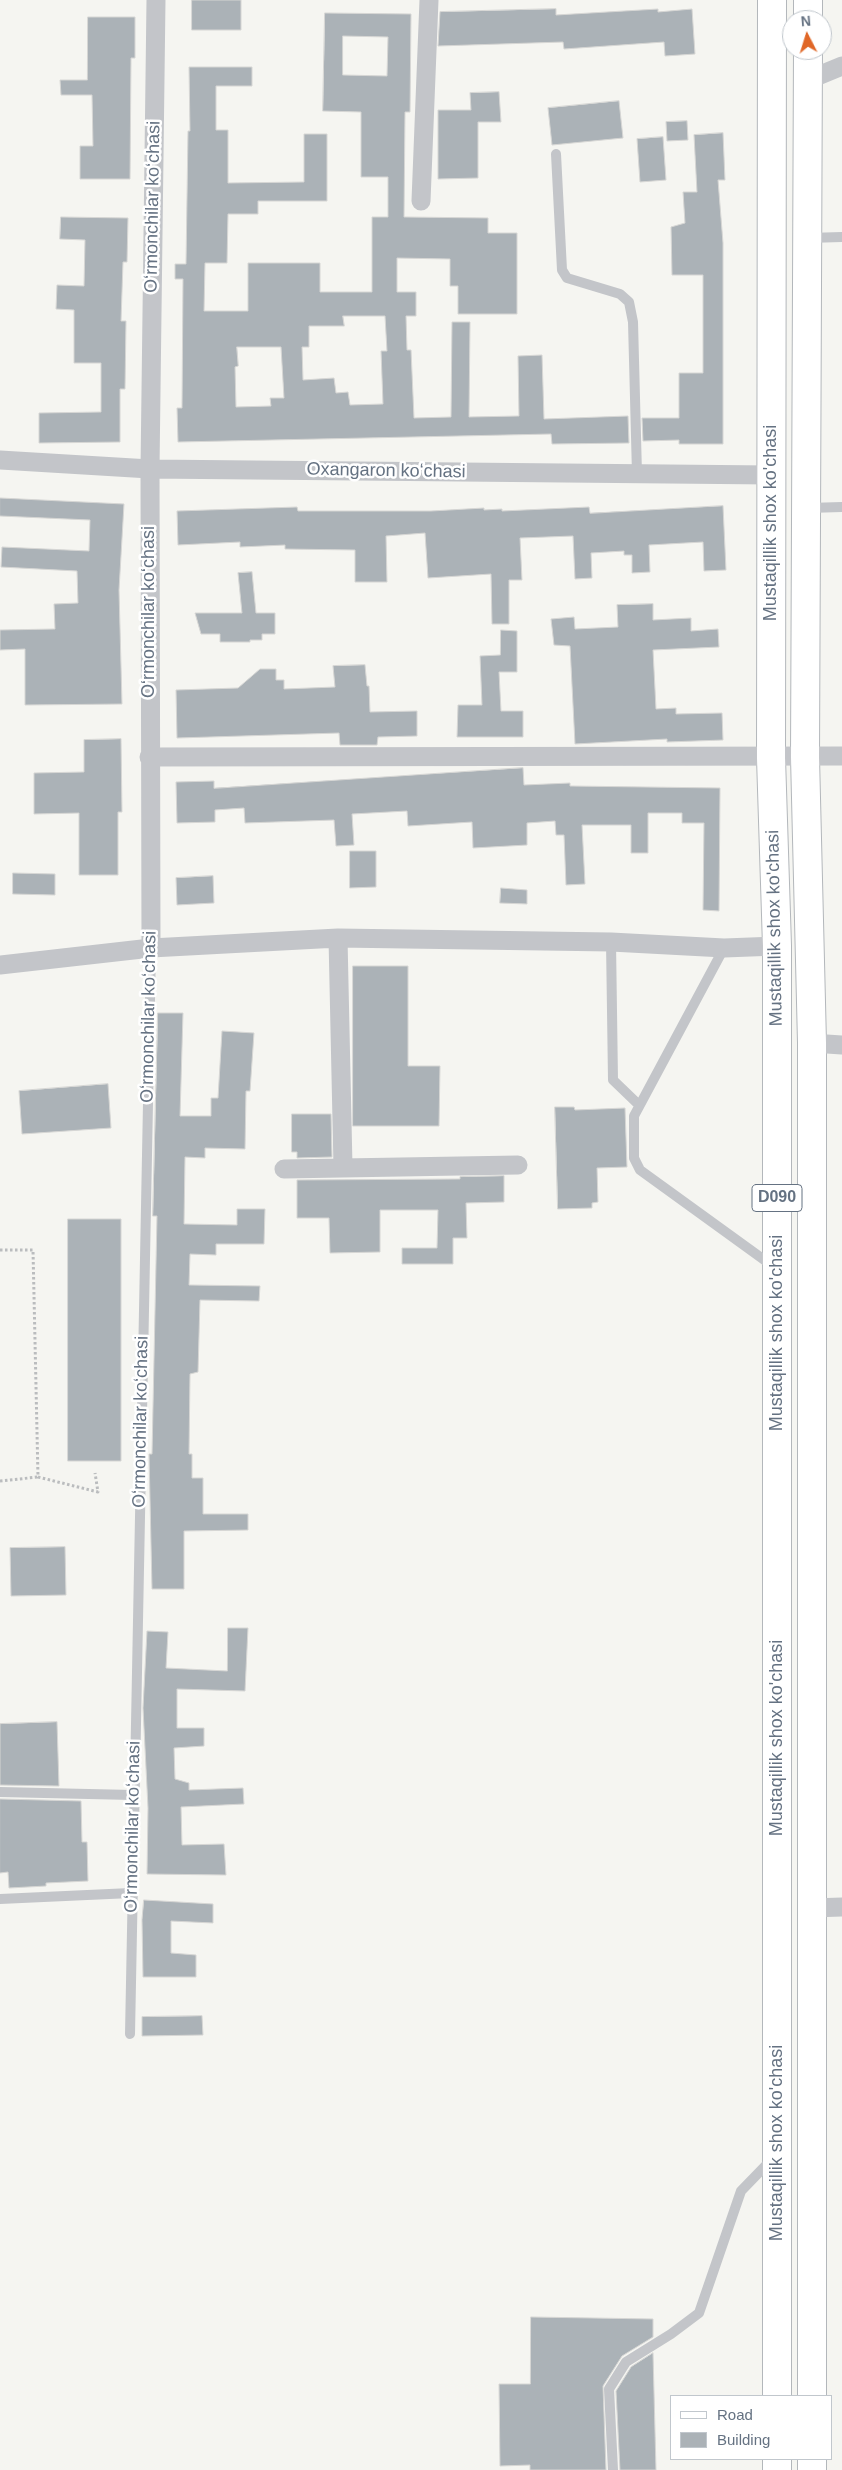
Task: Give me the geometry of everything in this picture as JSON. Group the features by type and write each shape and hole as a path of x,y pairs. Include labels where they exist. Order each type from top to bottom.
{"main road":[{"name":"Mustaqillik shox ko'chasi","path":"772,0 771,758 777,946 777,2395"},
{"name":"Mustaqillik shox ko'chasi","path":"808,60 805,757 812,1043 812,2395"},
{"path":"777,1569 812,1570"}],"street":[{"name":"Oʻrmonchilar koʻchasi","path":"151,948 149,757 150,469 156,0"},
{"path":"421,202 429,0"},
{"path":"808,80 842,66"},
{"name":"Oxangaron koʻchasi","path":"0,460 150,469 771,475"},
{"path":"149,757 771,758 842,756"},
{"path":"338,938 343,1167"},
{"path":"0,966 151,948 338,938 611,942 724,948 777,946"},
{"path":"812,1043 842,1045"},
{"path":"284,1169 518,1165"},
{"path":"812,1908 842,1907"}],"lane":[{"path":"556,154 562,270 567,278 620,294 629,302 633,322 637,474"},
{"path":"807,238 842,237"},
{"path":"807,508 842,507"},
{"path":"611,942 613,1080 639,1105"},
{"name":"Oʻrmonchilar koʻchasi","path":"130,2034 131,1893 151,948"},
{"path":"724,948 634,1116 634,1158 640,1170 777,1270"},
{"path":"0,1792 133,1795"},
{"path":"0,1899 131,1893"},
{"path":"613,2470 609,2389 626,2362 672,2334 699,2313 728,2223 741,2191 777,2154"}],"path":[{"path":"0,1250 33,1250 38,1477"},
{"path":"0,1481 38,1477 98,1492 95,1474"}],"building":[{"path":"192,0 241,0 241,30 192,30"},
{"path":"556,9 556,15 692,9 695,54 665,56 664,42 564,49 563,42 438,46 440,12"},
{"path":"325,13 411,14 410,112 405,112 404,217 488,218 488,233 517,233 517,314 458,314 458,286 450,286 450,259 397,258 397,292 416,292 416,316 406,316 407,350 411,350 414,418 451,417 452,322 470,322 469,417 519,416 518,356 542,355 544,419 628,416 629,443 552,444 551,434 178,442 177,408 182,408 183,279 175,279 175,264 186,264 188,131 190,131 189,67 252,67 252,86 216,86 216,130 228,130 228,183 304,182 304,134 327,134 327,201 258,201 258,214 228,214 227,263 205,263 204,311 248,311 248,263 320,263 320,292 372,292 372,217 388,217 388,177 361,177 361,112 323,111","holes":["343,36 388,37 387,76 343,75","343,316 385,316 387,351 381,351 383,404 350,405 348,392 336,393 334,378 303,380 302,347 309,347 309,326 344,326","237,347 281,347 284,398 270,398 271,406 236,407 235,367 238,366"]},
{"path":"88,17 135,17 135,58 131,58 130,179 80,179 80,146 93,146 92,95 61,95 60,80 87,80"},
{"path":"499,92 501,122 478,122 478,178 438,179 438,110 471,110 470,93"},
{"path":"619,101 623,138 552,145 548,108"},
{"path":"687,121 688,140 667,141 666,122"},
{"path":"723,133 725,180 718,180 723,243 723,444 679,444 679,440 643,441 642,418 679,418 679,373 703,373 703,275 672,275 671,227 685,223 683,192 697,192 694,135"},
{"path":"663,137 666,180 640,182 637,139"},
{"path":"61,217 128,218 127,262 123,262 121,321 126,321 125,389 120,389 120,442 39,443 39,413 101,412 101,363 74,363 74,310 56,309 57,285 84,286 85,240 60,239"},
{"path":"0,498 124,504 119,590 122,704 25,705 25,649 0,650 0,630 55,629 54,604 78,603 77,571 1,567 2,547 89,551 90,520 0,516"},
{"path":"723,506 726,570 704,571 703,542 649,545 650,572 632,573 632,555 624,555 624,551 591,553 592,578 575,579 573,536 520,538 522,580 509,580 509,624 492,624 491,574 428,578 425,533 386,536 387,582 355,582 355,550 285,549 285,545 240,547 240,542 178,545 177,511 297,507 298,511 431,511 484,508 484,510 502,509 502,511 589,507 590,513"},
{"path":"252,572 256,613 275,613 275,634 262,634 262,640 250,640 250,642 220,642 220,634 201,634 195,613 242,613 238,573"},
{"path":"653,604 653,620 691,618 691,631 718,629 719,647 653,650 656,709 676,708 676,714 722,713 723,740 667,742 667,739 575,744 570,646 554,645 551,619 574,617 575,629 618,627 617,605"},
{"path":"501,630 517,631 517,672 499,672 501,711 523,711 523,737 457,737 458,705 482,705 480,656 500,655"},
{"path":"365,665 367,686 369,686 370,712 417,711 417,736 378,737 377,745 340,745 339,733 177,738 176,690 238,688 260,669 276,669 276,680 284,680 284,689 335,687 333,666"},
{"path":"121,739 122,812 118,812 118,875 79,875 79,813 34,814 34,773 84,772 84,740"},
{"path":"523,768 524,785 570,783 570,786 720,788 719,911 703,910 704,823 682,823 682,813 648,813 648,853 631,853 631,825 582,825 585,884 566,885 564,835 556,835 555,821 527,823 527,845 473,848 472,822 408,826 407,811 352,814 354,845 336,846 334,820 245,823 244,808 215,810 215,822 177,823 176,782 214,781 214,788"},
{"path":"350,851 376,851 376,887 350,888"},
{"path":"13,873 55,874 55,895 13,894"},
{"path":"213,876 214,903 177,905 176,878"},
{"path":"501,888 527,890 527,904 500,903"},
{"path":"353,966 408,966 408,1066 440,1066 439,1126 353,1126"},
{"path":"158,1013 183,1013 180,1116 211,1116 211,1098 218,1098 222,1031 254,1033 250,1091 246,1091 245,1149 205,1148 205,1158 185,1157 184,1224 237,1225 237,1209 265,1209 264,1244 216,1244 216,1255 190,1254 189,1285 260,1286 259,1301 200,1300 198,1372 190,1374 189,1454 192,1454 192,1478 203,1478 203,1514 248,1514 248,1530 184,1531 184,1589 152,1589 149,1454 152,1454 157,1216 153,1216"},
{"path":"108,1084 111,1128 22,1134 19,1091"},
{"path":"555,1107 574,1107 575,1110 625,1108 627,1167 597,1168 598,1202 592,1203 592,1208 558,1209"},
{"path":"292,1114 331,1114 332,1157 297,1158 297,1152 292,1152"},
{"path":"504,1176 504,1202 466,1203 467,1238 453,1238 453,1264 402,1264 402,1248 437,1248 438,1210 380,1210 380,1252 330,1253 329,1218 297,1218 297,1180 460,1179 460,1177"},
{"path":"68,1219 121,1219 121,1461 68,1461"},
{"path":"65,1547 66,1595 11,1596 10,1548"},
{"path":"228,1628 248,1628 245,1691 177,1689 177,1728 204,1728 204,1746 174,1748 175,1779 189,1783 189,1790 243,1788 244,1804 181,1807 182,1845 224,1844 226,1875 147,1874 148,1808 143,1708 147,1631 168,1632 166,1668 227,1671"},
{"path":"57,1722 59,1786 0,1785 0,1724"},
{"path":"0,1799 81,1801 82,1842 87,1842 88,1881 46,1883 46,1886 9,1888 8,1872 0,1873"},
{"path":"144,1900 213,1904 213,1923 171,1921 171,1953 196,1955 196,1977 143,1977 142,1920"},
{"path":"202,2016 203,2035 142,2036 142,2017"},
{"path":"531,2317 653,2319 653,2337 622,2356 603,2386 606,2470 530,2470 530,2465 500,2466 499,2384 530,2384"},
{"path":"653,2353 656,2470 620,2470 616,2391 631,2367"}]}
